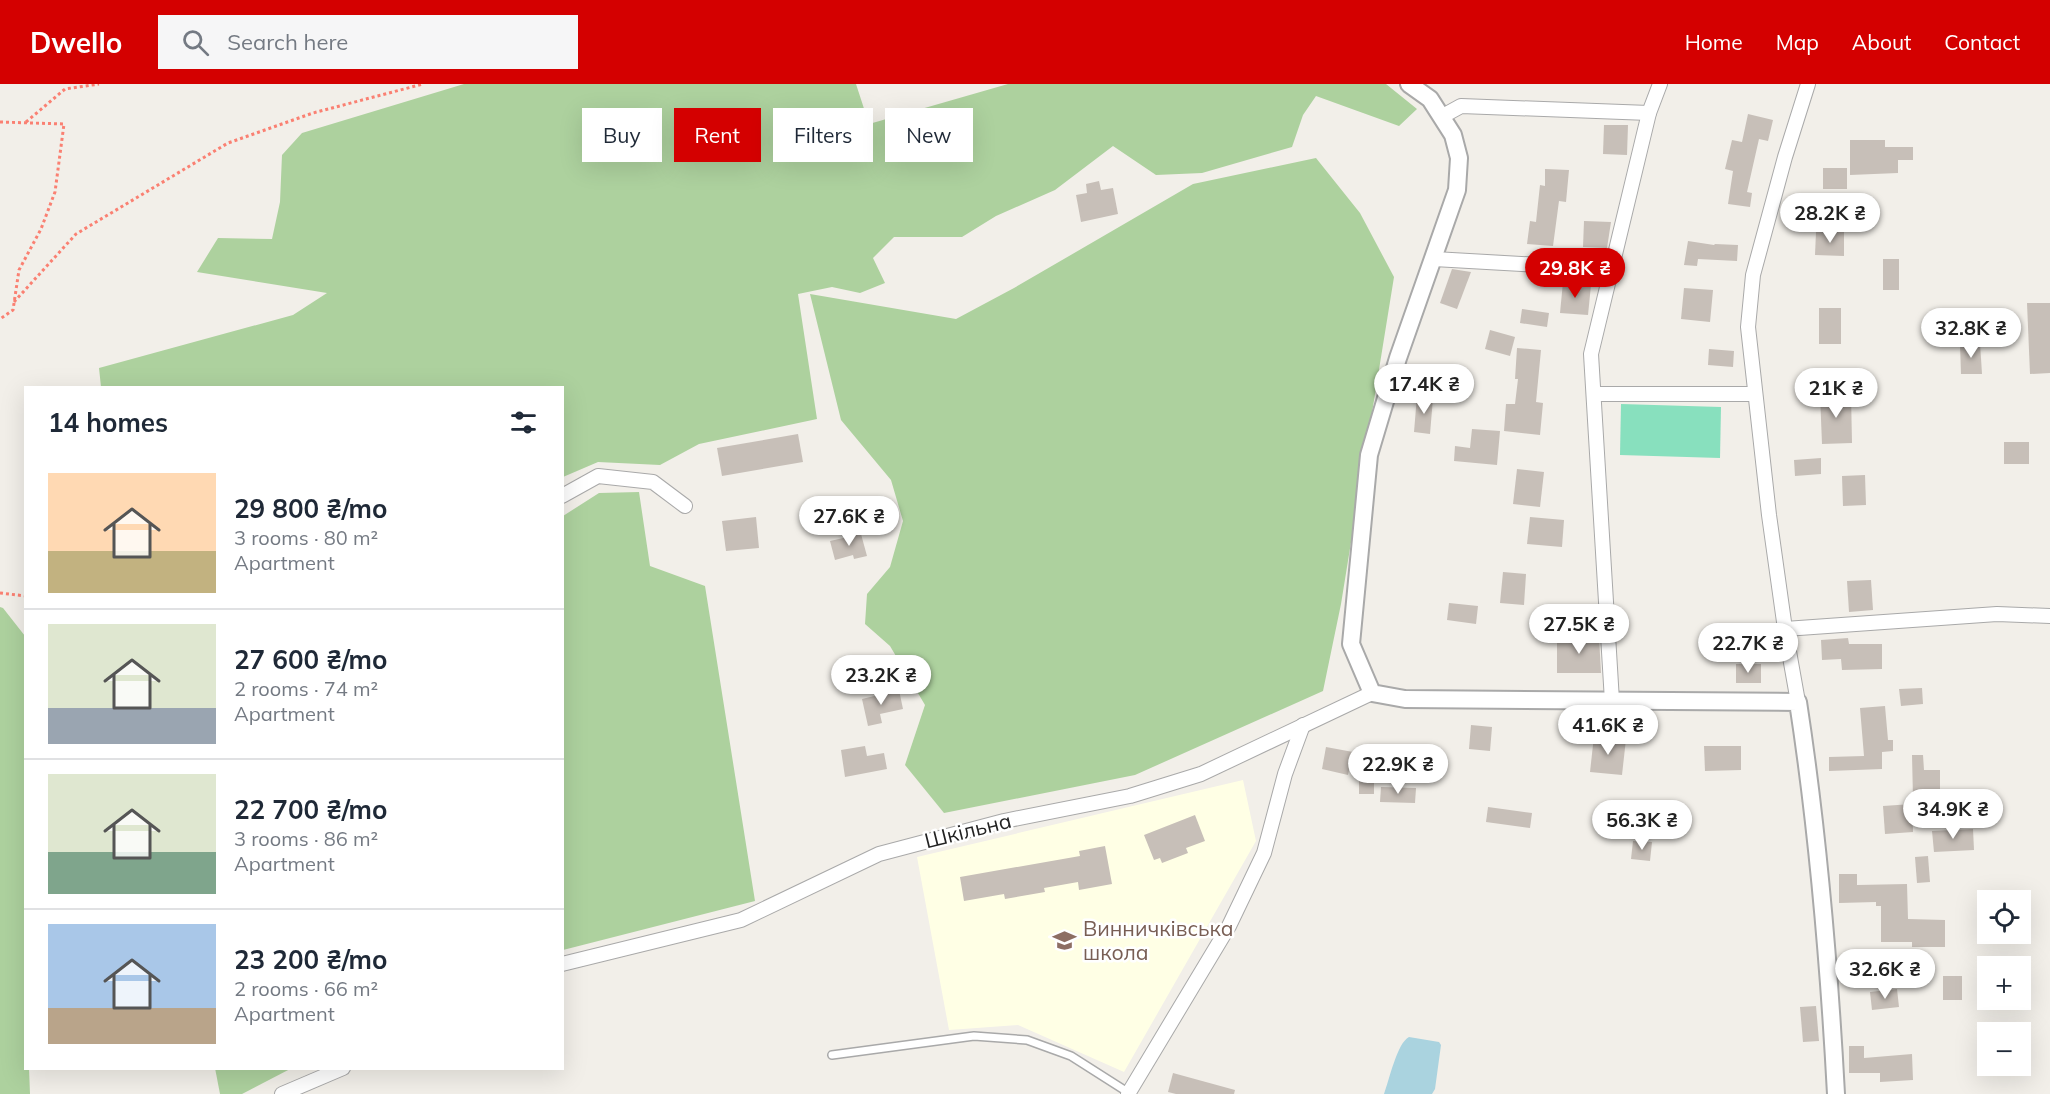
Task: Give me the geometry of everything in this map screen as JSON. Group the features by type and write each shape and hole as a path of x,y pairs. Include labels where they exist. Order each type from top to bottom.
{"street":[{"path":"1409,84 1430,99 1453,135 1458,158 1457,190 1398,358 1369,455 1351,644 1372,693 1406,699 1798,702"},
{"path":"1612,701 1591,354 1649,113 1660,84"},
{"path":"1808,84 1785,157 1753,275 1748,327 1785,629 1809,775 1826,948 1836,1094"},
{"path":"1442,117 1461,106 1649,113"},
{"path":"1434,259 1610,269"},
{"path":"1594,394 1755,394"},
{"path":"564,495 598,476 653,482 686,506"},
{"path":"1785,629 1997,614 2050,616"},
{"name":"Шкільна","path":"564,964 741,920 879,854 1004,821 1130,796 1201,774 1372,693"},
{"path":"1129,1093 1229,926 1264,853 1285,774 1303,725"},
{"path":"282,1094 339,1070"}],"lane":[{"path":"832,1055 974,1036 1027,1040 1071,1056 1129,1093"}],"path":[{"path":"26,122 65,89 99,84"},
{"path":"14,302 76,234 228,143 314,113 423,84"},
{"path":"0,122 64,124 55,192 41,229 19,270 13,310 0,318"},
{"path":"0,593 24,596"}],"shaded area":[{"name":"Винничківська школа","path":"1243,780 1256,841 1124,1072 1018,1025 949,1030 917,857"}],"green space":[{"path":"464,84 856,84 864,108 773,108 773,162 873,162 873,123 885,119 885,162 973,162 973,108 925,108 1008,84 1386,84 1417,109 1399,126 1316,96 1303,115 1292,147 1202,173 1156,175 1113,146 1055,190 996,216 962,237 894,237 873,258 885,283 860,293 832,287 798,294 817,419 699,444 660,465 598,462 564,477 564,386 101,386 99,368 293,315 327,293 197,272 218,238 272,239 280,202 282,155 302,133"},
{"path":"1316,158 1360,213 1394,277 1341,604 1323,691 1135,775 944,813 905,765 925,705 890,646 865,624 867,594 890,567 903,521 891,480 841,420 810,294 956,319 1193,184"},
{"path":"1621,404 1721,407 1720,458 1620,455"},
{"path":"639,492 650,566 705,586 755,901 564,950 564,515 599,493"},
{"path":"0,607 24,635 24,1070 29,1070 30,1094 0,1094"},
{"path":"215,1070 288,1070 242,1094 220,1094"}],"water":[{"path":"1409,1037 1439,1042 1441,1045 1435,1089 1432,1094 1384,1094 1397,1054"}],"building":[{"path":"1748,114 1773,120 1768,141 1759,139 1747,192 1752,193 1750,207 1728,204 1733,171 1725,169 1732,140 1742,142"},
{"path":"1604,125 1628,125 1627,155 1603,154"},
{"path":"1850,140 1885,140 1885,147 1913,147 1913,160 1898,160 1898,173 1850,175"},
{"path":"1823,168 1847,168 1847,189 1823,189"},
{"path":"1545,169 1569,170 1566,202 1559,201 1553,246 1527,244 1530,221 1536,222 1540,185 1545,186"},
{"path":"1099,181 1101,190 1113,188 1118,214 1081,222 1076,195 1087,193 1086,184"},
{"path":"1584,221 1611,222 1607,248 1583,247"},
{"path":"1816,232 1844,232 1844,256 1815,255"},
{"path":"1688,241 1714,245 1738,245 1737,261 1698,259 1697,266 1684,265"},
{"path":"1883,259 1899,259 1899,290 1883,290"},
{"path":"1452,269 1471,272 1457,309 1440,303"},
{"path":"1563,282 1591,285 1588,315 1560,313"},
{"path":"1684,288 1713,290 1710,322 1681,319"},
{"path":"2027,303 2050,303 2050,373 2030,374"},
{"path":"1819,308 1841,308 1841,344 1819,344"},
{"path":"1522,309 1549,313 1547,327 1520,323"},
{"path":"1490,330 1515,337 1510,356 1485,349"},
{"path":"1980,343 1982,374 1961,374 1960,344"},
{"path":"1517,348 1541,350 1536,402 1543,403 1540,435 1504,431 1506,404 1515,404 1518,379 1515,379"},
{"path":"1709,349 1734,351 1733,367 1708,365"},
{"path":"1820,394 1851,394 1852,443 1822,444"},
{"path":"1417,396 1433,398 1430,434 1414,432"},
{"path":"1472,429 1500,431 1497,465 1454,461 1455,446 1470,448"},
{"path":"798,434 803,462 722,476 717,448"},
{"path":"2004,442 2029,442 2029,464 2004,464"},
{"path":"1821,458 1821,474 1795,476 1794,460"},
{"path":"1517,469 1544,472 1540,507 1513,504"},
{"path":"1865,475 1866,505 1843,506 1842,476"},
{"path":"756,517 759,548 726,551 722,521"},
{"path":"1530,517 1564,520 1562,547 1527,544"},
{"path":"861,534 867,556 854,559 853,555 835,560 830,541"},
{"path":"1503,572 1526,574 1524,605 1500,603"},
{"path":"1871,580 1873,610 1849,612 1847,581"},
{"path":"1449,603 1478,606 1476,624 1447,620"},
{"path":"1557,637 1599,637 1601,673 1557,673"},
{"path":"1848,638 1849,644 1882,644 1882,669 1842,670 1841,659 1822,660 1821,640"},
{"path":"1736,664 1761,664 1761,683 1736,683"},
{"path":"1922,688 1923,704 1901,706 1899,689"},
{"path":"899,690 903,709 880,714 882,723 868,726 862,699"},
{"path":"1885,706 1888,740 1893,740 1893,751 1882,752 1882,769 1829,771 1829,757 1864,756 1860,708"},
{"path":"1471,725 1492,727 1490,751 1469,749"},
{"path":"1594,736 1626,739 1622,775 1590,772"},
{"path":"865,746 867,756 884,753 887,769 845,777 841,750"},
{"path":"1704,746 1741,746 1741,770 1705,771"},
{"path":"1326,747 1353,752 1348,775 1322,769"},
{"path":"1912,755 1923,755 1924,770 1940,770 1940,797 1913,798"},
{"path":"1359,775 1374,775 1374,794 1359,794"},
{"path":"1381,787 1416,788 1415,803 1380,802"},
{"path":"1912,804 1913,832 1885,834 1883,806"},
{"path":"1488,807 1532,813 1530,828 1486,822"},
{"path":"1195,815 1205,841 1186,848 1188,853 1162,863 1160,858 1154,860 1144,835"},
{"path":"1973,829 1974,850 1934,852 1932,831"},
{"path":"1633,841 1652,842 1650,861 1631,859"},
{"path":"1105,846 1112,884 1079,890 1078,882 1044,888 1045,892 1005,899 1004,894 964,901 960,877 1080,856 1079,851"},
{"path":"1928,856 1930,882 1917,883 1915,857"},
{"path":"1839,874 1857,874 1857,885 1907,884 1908,919 1945,920 1945,947 1912,947 1912,942 1881,942 1881,906 1876,906 1876,902 1839,903"},
{"path":"1943,976 1962,976 1962,1000 1943,1000"},
{"path":"1897,989 1899,1007 1872,1010 1870,992"},
{"path":"1816,1006 1819,1041 1803,1042 1800,1007"},
{"path":"1849,1046 1864,1046 1864,1058 1912,1054 1913,1080 1880,1082 1880,1073 1849,1073"},
{"path":"1173,1073 1235,1090 1234,1094 1168,1092"}],"place":[{"name":"Винничківська школа","path":"1065,941"}]}
